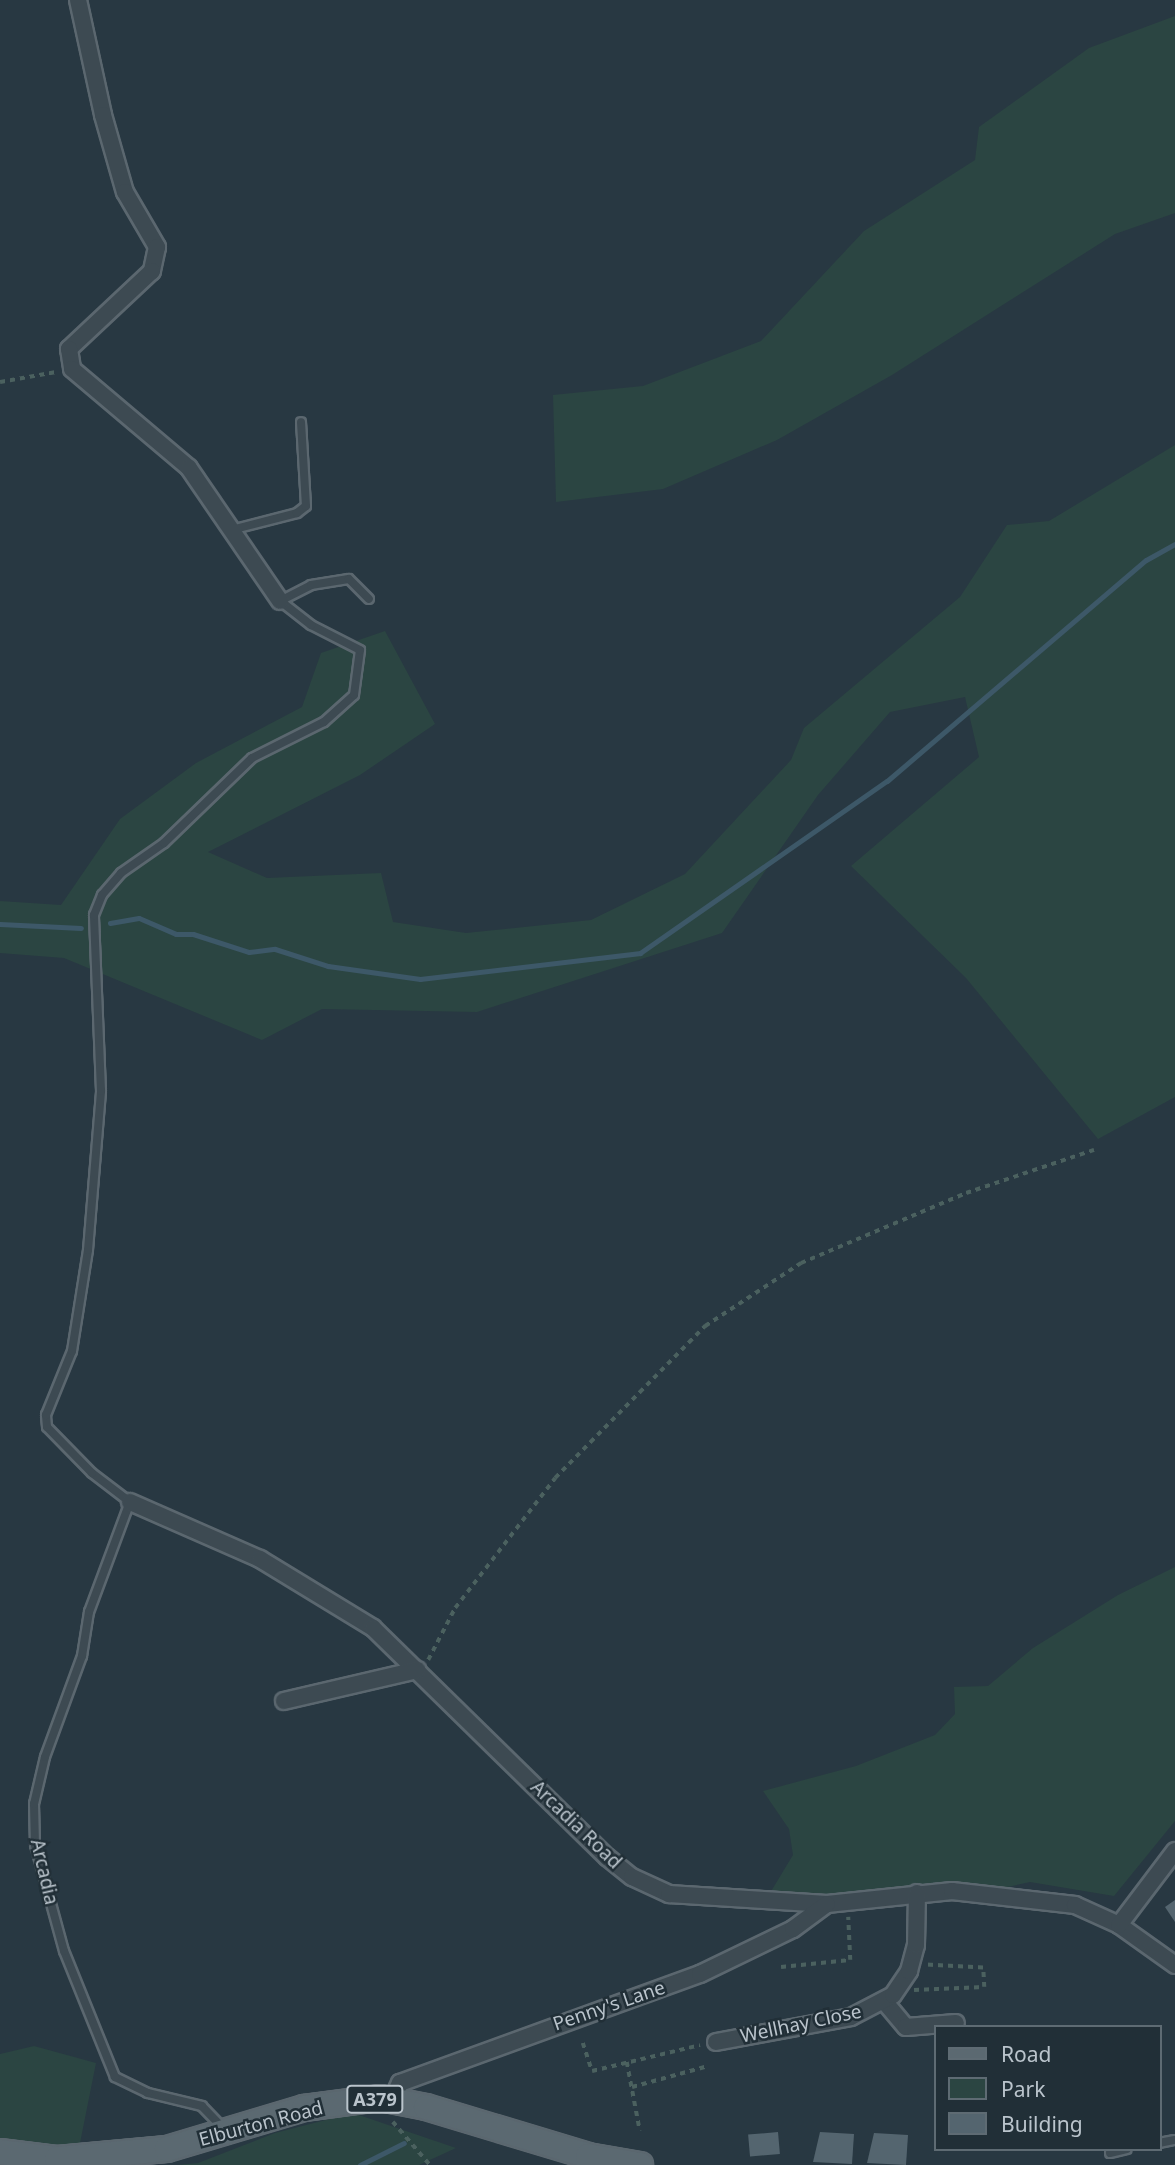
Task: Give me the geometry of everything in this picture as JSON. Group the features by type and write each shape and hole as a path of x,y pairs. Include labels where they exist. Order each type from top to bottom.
{"main road":[{"name":"Elburton Road","path":"0,2152 57,2159 167,2150 303,2108 386,2099 588,2156 640,2165"}],"street":[{"path":"78,0 125,192 157,247 152,271 69,349 72,369 189,468 280,601"},
{"name":"Arcadia Road","path":"130,1502 260,1559 342,1606 419,1672 632,1877 669,1894 827,1904 952,1891 1074,1905 1119,1925 1175,1965"},
{"path":"284,1701 419,1672"},
{"path":"1119,1925 1175,1851"},
{"name":"Wellhay Close","path":"716,2042 851,2017 884,2001 898,1987 916,1945 917,1893"},
{"name":"Penny's Lane","path":"386,2099 400,2083 700,1974 793,1929 827,1904"},
{"name":"Wellhay Close","path":"884,2001 906,2027 934,2026"}],"lane":[{"path":"231,530 297,513 306,506 302,422"},
{"path":"130,1502 92,1473 47,1427 46,1415 72,1350 88,1250 101,1091 94,915 102,895 121,873 164,843 252,758 324,722 354,695 360,650 311,625 280,601 311,585 349,579 369,598"},
{"name":"Arcadia","path":"130,1502 89,1612 82,1656 45,1757 34,1804 35,1845 64,1951 115,2077 148,2093 202,2106 226,2132"},
{"path":"1110,2153 1118,2151"}],"path":[{"path":"0,382 72,369"},
{"path":"419,1672 455,1608 555,1478 705,1325 801,1263 966,1193 1094,1150"},
{"path":"780,1967 850,1960 847,1901"},
{"path":"898,1987 922,1992 984,1987 983,1968 910,1964"},
{"path":"583,2043 592,2071 716,2042"},
{"path":"627,2062 640,2131"},
{"path":"632,2087 708,2066"},
{"path":"386,2099 383,2112 412,2139 430,2165"}],"green space":[{"path":"1175,16 1175,213 1115,234 892,375 777,440 663,489 556,502 553,395 643,386 761,341 864,231 975,160 979,127 1089,48"},
{"path":"1175,445 1175,1097 1098,1139 966,978 851,866 979,757 965,697 890,712 818,795 722,933 477,1012 322,1009 262,1040 64,958 0,953 0,901 61,905 120,819 196,763 302,707 321,653 385,631 435,724 360,775 208,852 267,878 381,873 393,922 466,933 591,920 685,874 791,760 804,728 960,597 1007,525 1049,521"},
{"path":"1175,1567 1175,1821 1114,1896 1030,1882 994,1890 917,1886 833,1896 770,1893 793,1855 789,1829 763,1791 856,1766 935,1735 955,1714 954,1687 988,1686 1033,1648 1118,1595"},
{"path":"34,2046 96,2063 79,2148 0,2145 0,2054"},
{"path":"353,2113 456,2148 419,2165 177,2165 198,2163 275,2133"}],"building":[{"path":"1175,1900 1175,1922 1165,1907"},
{"path":"778,2132 780,2154 750,2157 748,2135"},
{"path":"820,2132 854,2134 852,2164 813,2162"},
{"path":"874,2133 908,2135 906,2165 867,2163"}],"waterway":[{"path":"110,923 139,918 176,934 193,934 249,952 275,949 328,966 420,979 640,953 887,781 1146,560 1175,544"},
{"path":"0,924 81,928"},
{"path":"360,2165 404,2143"}]}
